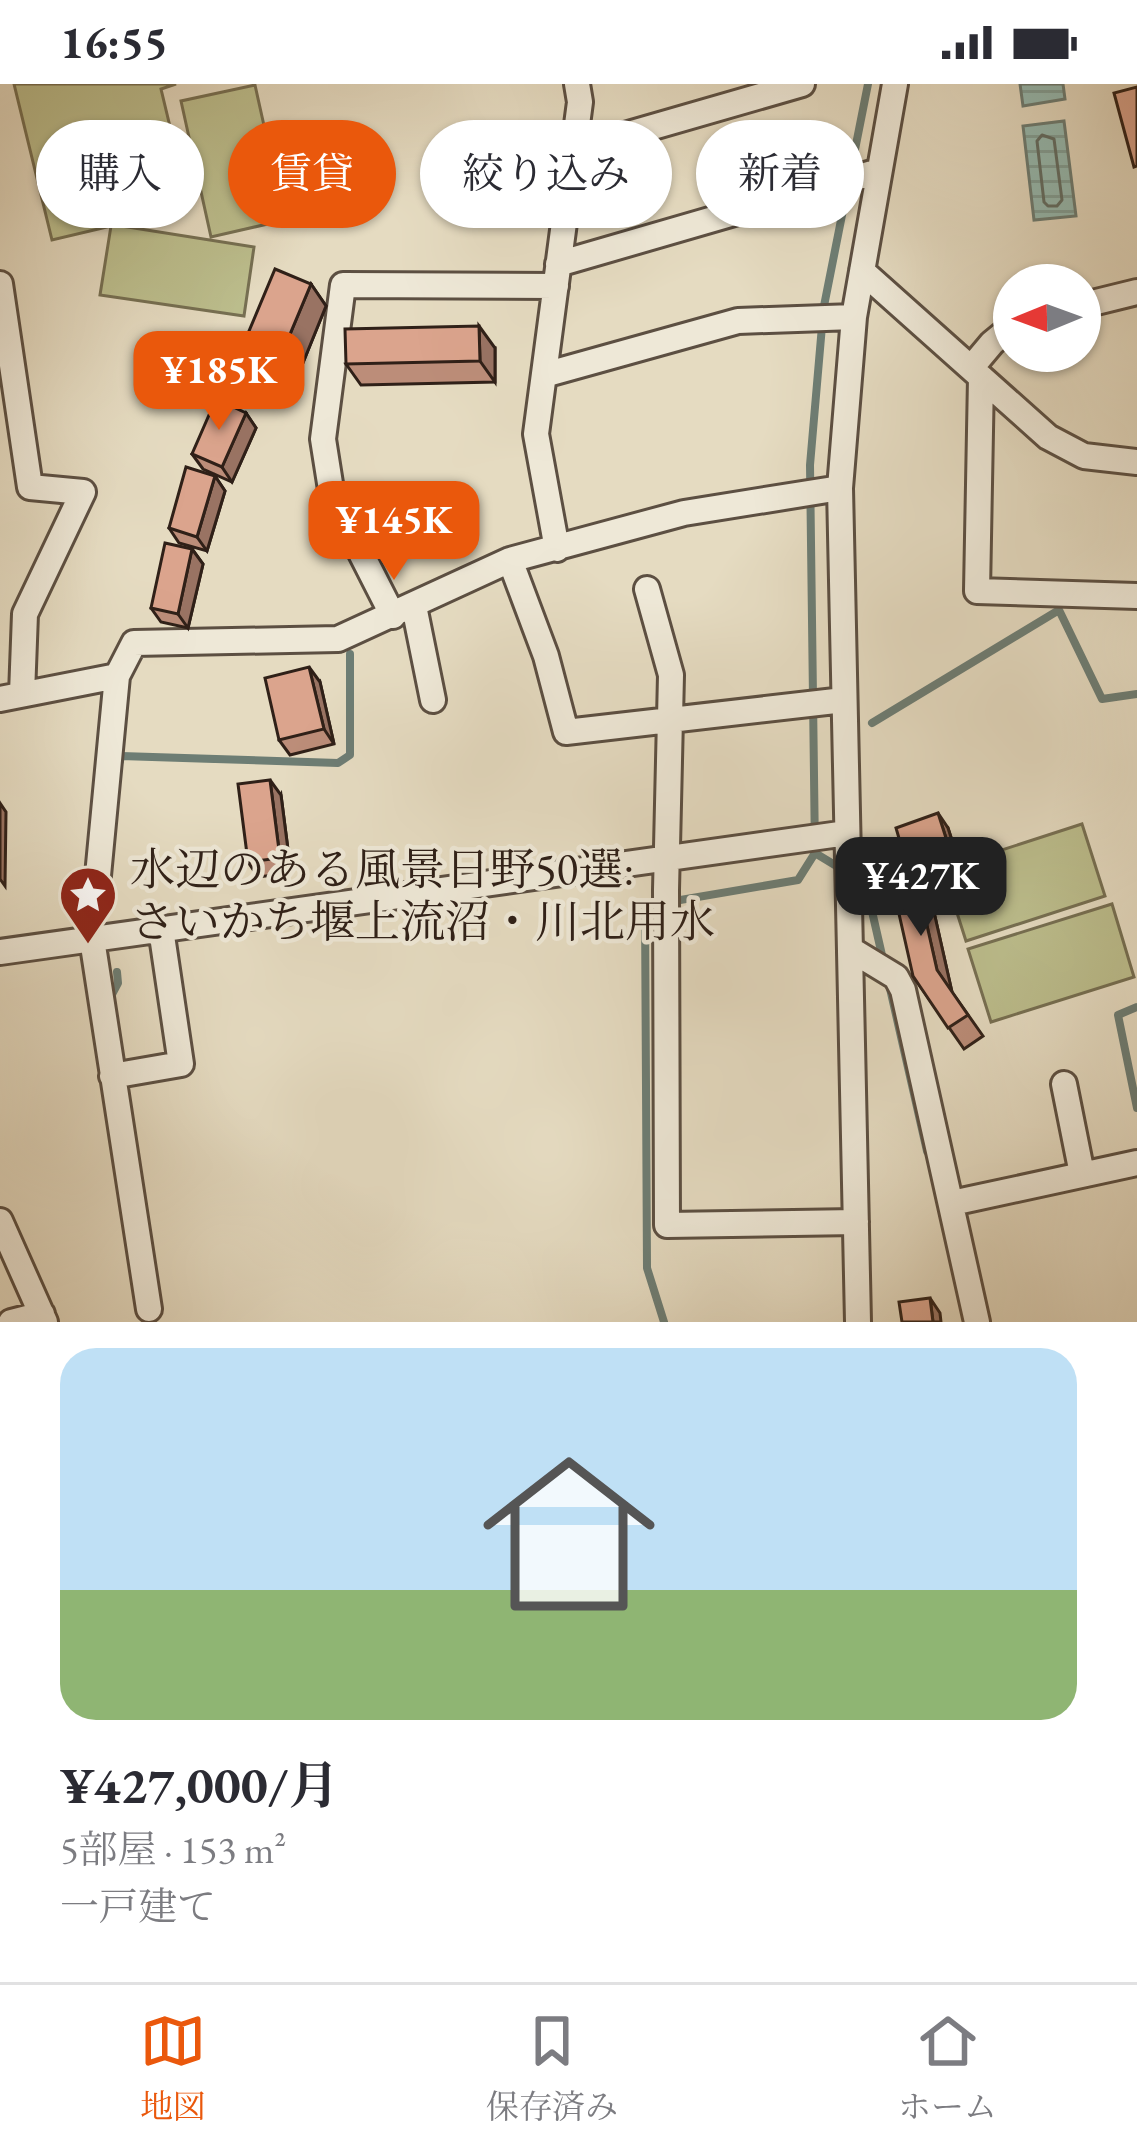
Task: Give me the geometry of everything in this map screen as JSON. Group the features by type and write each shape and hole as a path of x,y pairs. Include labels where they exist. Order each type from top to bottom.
{"street":[{"path":"577,84 577,120"},
{"path":"672,121 802,84"},
{"path":"864,156 895,84"},
{"path":"557,549 536,434 563,228"},
{"path":"433,700 404,611 332,496 322,439 343,285 557,275 696,228"},
{"path":"858,1322 850,949 837,834 835,701 820,491 833,318 862,271 859,228"},
{"path":"862,271 1065,447 1102,461 1137,463"},
{"path":"0,284 30,487 83,492 25,614 11,697 117,676"},
{"path":"1101,301 1137,292"},
{"path":"544,375 738,321 833,318"},
{"path":"993,342 976,373 977,591 1137,596"},
{"path":"97,886 117,676 134,643 338,639 510,560 684,513 820,491"},
{"path":"510,560 566,732 835,701"},
{"path":"647,589 671,675 666,858 668,1225 856,1222"},
{"path":"0,952 837,834"},
{"path":"112,1076 181,1064 161,929"},
{"path":"92,939 149,1309"},
{"path":"850,949 896,977 903,990 977,1322"},
{"path":"1064,1084 1082,1174"},
{"path":"952,1203 1137,1163"},
{"path":"0,1221 44,1318 10,1322"}],"green space":[{"path":"14,84 176,84 161,89 168,120 36,120 36,174"},
{"path":"255,85 263,120 228,120 228,228 250,228 211,237 204,205 204,120 185,120 181,101"},
{"path":"49,228 103,228 52,240"},
{"path":"111,228 254,247 244,316 100,295"},
{"path":"1082,824 1105,896 966,941 943,869"},
{"path":"1112,904 1134,977 991,1022 968,949"}],"water":[{"path":"1020,84 1063,84 1065,99 1023,106"},
{"path":"1064,121 1076,216 1034,220 1023,126"}],"building":[{"path":"1137,87 1137,166 1134,167 1114,93"},
{"path":"275,269 311,284 280,358 244,343"},
{"path":"479,326 480,361 346,364 345,329"},
{"path":"216,399 246,413 222,467 192,454"},
{"path":"186,467 215,476 197,537 169,528"},
{"path":"165,543 192,549 178,614 151,608"},
{"path":"309,667 324,729 279,740 265,678"},
{"path":"270,780 280,858 248,862 238,784"},
{"path":"938,813 946,838 903,852 896,828"},
{"path":"910,850 937,970 968,1015 948,1028 913,976 886,856"},
{"path":"930,1298 933,1322 902,1322 899,1302"}],"waterway":[{"path":"823,311 868,84"},
{"path":"664,1322 647,1268 645,906 798,880 815,853 810,465 822,326"},
{"path":"872,723 1059,610 1102,699 1137,694"},
{"path":"120,761 121,756 338,763 350,755 350,654"},
{"path":"815,853 843,870"},
{"path":"856,878 866,885 884,964"},
{"path":"110,998 118,983 117,972"},
{"path":"889,984 927,1151"},
{"path":"1137,1007 1118,1015 1137,1108"}],"place":[{"name":"水辺のある風景日野50選: さいかち堰上流沼・川北用水","path":"88,946"}]}
